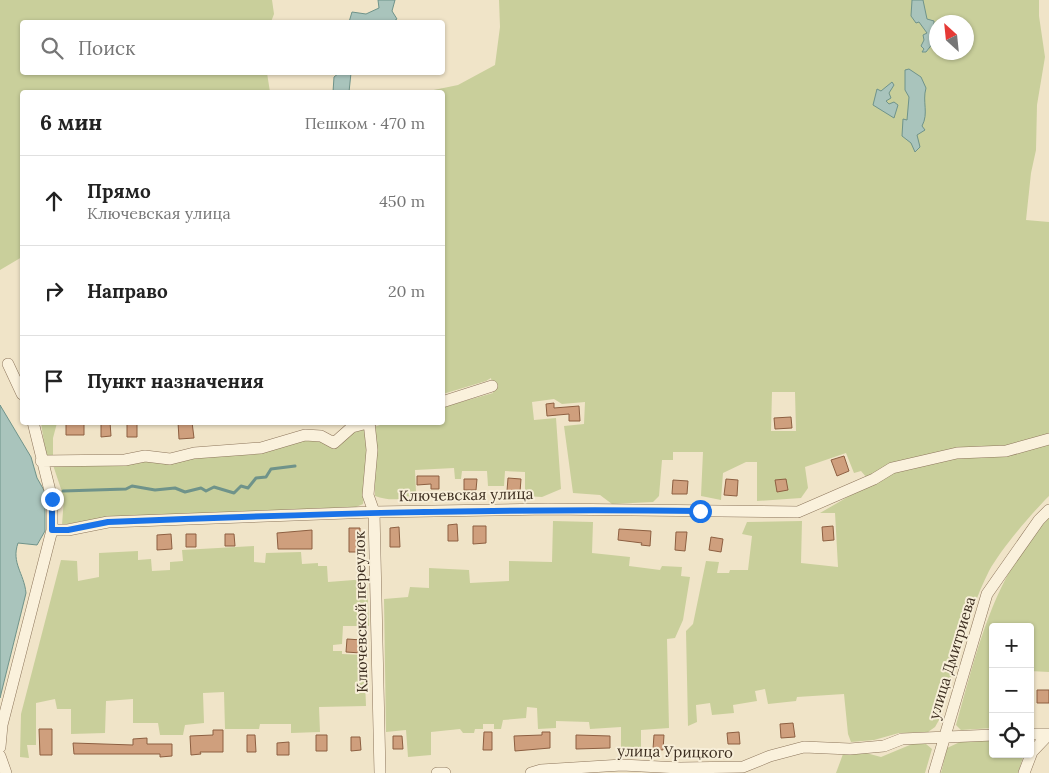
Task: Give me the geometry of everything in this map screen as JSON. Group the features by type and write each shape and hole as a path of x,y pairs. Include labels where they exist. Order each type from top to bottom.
{"street":[{"path":"8,364 20,390"},
{"path":"445,401 492,386"},
{"path":"0,747 2,725 52,530 52,499 41,461 34,425"},
{"path":"41,461 125,460 145,456 170,459 194,453 261,448 305,436 321,436 334,443 352,427 361,425"},
{"name":"Ключевской переулок","path":"370,425 372,450 368,495 374,512 380,773"},
{"name":"Ключевская улица","path":"52,530 68,530 108,522 374,512 548,509 798,512 874,479 892,468 948,455 1006,451 1049,439"},
{"name":"улица Дмитриева","path":"934,773 943,735 987,594 1039,520 1049,510"},
{"name":"улица Урицкого","path":"531,773 541,770 622,765 680,768 743,768 770,756 804,747 850,749 884,746 902,739 943,735 989,734"},
{"path":"1034,734 1049,734"},
{"path":"1024,773 1032,752 1049,734"},
{"path":"0,756 6,773"},
{"path":"437,773 445,773"}],"green space":[{"path":"0,0 272,0 274,14 272,20 20,20 20,75 267,75 270,90 20,90 20,258 0,270"},
{"path":"499,0 1039,0 1039,16 1045,57 1037,105 1036,150 1031,173 1026,220 1049,222 1049,496 1017,532 989,571 967,625 939,720 935,727 928,732 899,733 874,740 851,742 848,734 844,694 797,697 796,701 768,704 765,689 755,691 757,701 733,705 734,713 712,715 710,703 696,705 697,722 688,726 686,631 693,624 706,561 719,562 717,573 729,573 730,570 748,570 752,536 742,534 747,522 802,521 801,563 838,567 835,513 820,513 858,491 873,485 861,471 854,473 846,453 805,467 808,488 801,498 757,501 757,462 746,462 723,473 721,500 701,496 703,452 673,452 673,460 662,460 659,496 653,502 612,504 600,495 573,493 564,426 584,424 585,402 562,404 554,399 532,402 534,420 556,418 561,489 542,497 525,496 525,472 505,471 504,486 488,486 487,471 462,471 461,479 455,479 454,468 415,470 416,492 402,499 386,499 375,496 374,427 380,425 445,425 445,406 493,393 491,378 445,393 445,90 434,90 458,85 495,65 500,27","holes":["772,392 795,392 796,431 771,431"]},
{"path":"41,425 56,425 53,438 53,455 46,455"},
{"path":"366,429 367,466 363,504 356,507 108,517 62,525 64,498 53,465 197,457 305,439 321,441 334,449 354,432"},
{"path":"1049,518 1049,672 1034,671 1034,623 989,623 989,728 961,730 956,725 989,615 1014,564 1030,540"},
{"path":"553,521 593,522 592,553 630,557 629,566 660,570 662,566 682,567 681,576 690,577 683,620 675,638 667,639 669,728 641,730 641,752 621,753 621,727 590,729 589,722 556,721 556,728 538,729 537,708 527,707 526,718 503,720 501,729 494,729 494,724 483,724 483,729 475,729 474,733 463,733 460,729 431,732 431,755 408,757 406,730 386,732 384,599 408,597 410,587 429,588 429,568 469,570 470,583 509,581 509,561 552,562"},
{"path":"254,546 254,562 265,563 266,553 301,552 302,564 318,563 318,566 327,566 328,582 367,579 369,626 343,626 342,644 333,645 333,651 342,651 342,654 364,655 366,706 319,707 320,732 291,733 291,724 260,724 259,729 225,729 224,692 203,693 204,723 185,725 183,735 160,735 158,723 133,723 133,699 106,701 105,733 71,734 71,709 57,709 55,699 36,703 36,745 27,745 29,758 20,757 21,714 61,560 77,561 78,581 99,577 99,553 138,551 138,560 151,559 152,571 170,570 170,562 183,561 182,550"},
{"path":"989,740 989,758 1023,758 1018,773 941,773 947,748 960,742"},
{"path":"917,742 926,744 932,749 925,773 836,773 843,754 866,753 881,757"}],"water":[{"path":"378,0 395,0 392,11 397,19 350,20 352,12 366,14 379,8"},
{"path":"912,0 923,0 927,19 929,20 929,48 926,52 922,52 924,49 921,46 924,40 923,35 927,33 919,22 916,23 911,16"},
{"path":"909,69 921,77 926,88 925,117 922,126 925,130 917,135 920,147 915,152 911,143 902,136 903,119 907,120 909,97 905,90 905,70"},
{"path":"336,75 351,75 349,90 333,90 334,77"},
{"path":"892,82 894,85 889,93 891,98 886,101 889,104 894,102 898,105 894,118 873,105 877,89 881,91"},
{"path":"0,405 31,457 37,478 45,492 45,531 37,545 18,543 16,550 17,562 26,593 0,698"}],"building":[{"path":"554,403 554,408 579,406 580,421 569,421 569,414 547,416 546,404"},
{"path":"791,417 792,428 775,429 774,418"},
{"path":"66,425 84,425 84,435 66,435"},
{"path":"101,425 110,425 111,436 101,437"},
{"path":"127,425 137,425 137,437 127,437"},
{"path":"178,425 192,425 194,438 179,439"},
{"path":"844,456 849,471 837,476 831,460"},
{"path":"417,476 439,476 439,489 431,489 431,484 417,485"},
{"path":"508,478 521,479 520,492 507,491"},
{"path":"464,479 477,479 476,490 464,490"},
{"path":"726,479 738,480 737,496 724,495"},
{"path":"786,479 788,490 777,492 775,480"},
{"path":"673,480 688,481 687,494 672,494"},
{"path":"457,524 458,541 448,541 448,525"},
{"path":"473,526 486,526 486,543 473,544"},
{"path":"833,526 834,540 823,541 822,527"},
{"path":"399,527 400,547 390,547 390,528"},
{"path":"349,528 360,528 360,552 349,552"},
{"path":"619,529 651,531 650,546 618,540"},
{"path":"312,530 312,549 278,549 277,533"},
{"path":"676,532 687,532 685,551 675,550"},
{"path":"171,534 172,549 157,550 157,535"},
{"path":"186,534 196,534 196,547 186,547"},
{"path":"225,534 234,534 235,546 225,546"},
{"path":"711,537 723,539 721,552 709,550"},
{"path":"347,639 362,640 361,653 346,652"},
{"path":"1037,690 1049,690 1049,703 1037,703"},
{"path":"793,723 795,737 781,738 780,724"},
{"path":"39,729 52,729 52,755 40,755"},
{"path":"213,730 223,730 223,752 200,752 201,754 191,755 190,736 213,735"},
{"path":"484,732 492,732 492,750 483,750"},
{"path":"542,732 550,732 550,748 515,751 514,736 542,735"},
{"path":"739,732 740,744 728,744 727,733"},
{"path":"247,735 255,735 256,752 247,752"},
{"path":"316,735 327,735 327,751 316,751"},
{"path":"576,735 610,736 610,748 576,749"},
{"path":"654,735 664,735 663,750 653,749"},
{"path":"393,736 402,736 403,749 393,749"},
{"path":"351,737 360,737 361,750 351,751"},
{"path":"147,738 147,744 172,744 172,756 160,757 160,754 74,754 73,743 133,745 133,739"},
{"path":"289,742 289,755 277,755 277,743"}],"waterway":[{"path":"63,491 126,489 132,486 155,490 175,488 185,492 201,488 206,491 214,487 234,493 241,486 248,488 256,478 266,477 271,469 295,466"}],"route":[{"path":"52,499 52,530 68,530 108,522 374,512 548,509 700,511"}]}
